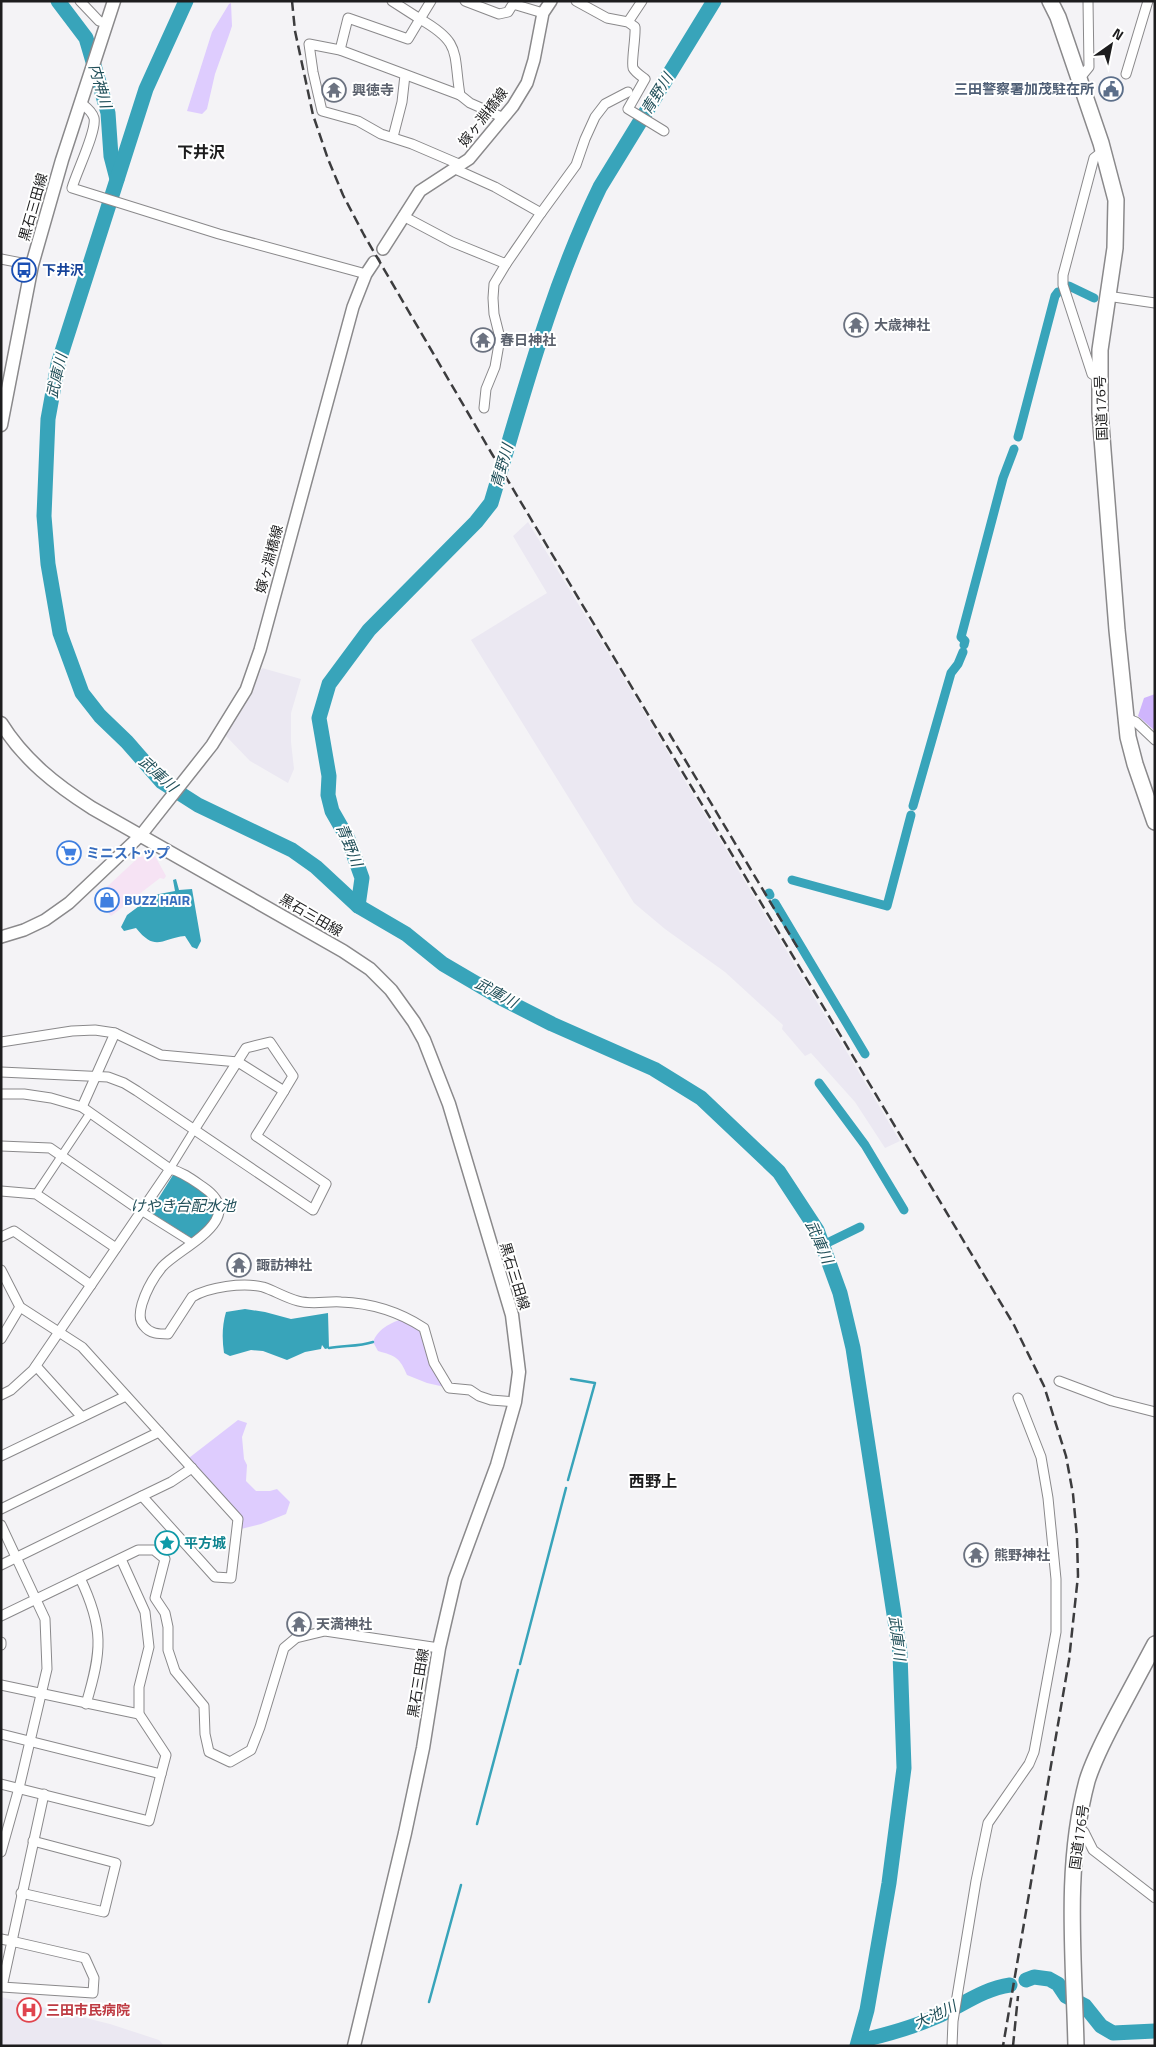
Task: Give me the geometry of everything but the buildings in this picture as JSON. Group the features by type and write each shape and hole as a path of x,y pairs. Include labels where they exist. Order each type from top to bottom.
{"highway":[{"name":"国道176号","path":"1050,1 1080,78 1116,200 1115,248 1100,350 1099,378 1104,465 1126,718 1135,764 1155,822"},
{"name":"国道176号","path":"1076,2046 1072,1956 1072,1888 1078,1830 1088,1780 1100,1748 1155,1644"}],"main road":[{"name":"黒石三田線","path":"1,425 32,265 62,160 114,1"},
{"name":"黒石三田線","path":"1,723 25,755 60,787 144,830 343,952 370,969 391,990 414,1022 424,1040 449,1104 512,1315 519,1372 515,1402 497,1465 454,1580 439,1648 423,1748 405,1833 354,2046"}],"street":[{"path":"80,1 99,21 106,23"},
{"path":"392,1 436,28 450,41 454,51 460,95"},
{"path":"340,50 348,18 408,39 431,1"},
{"path":"465,1 499,14 508,12 513,4 543,13"},
{"name":"嫁ヶ淵橋線","path":"383,249 420,191 476,153 504,118 527,83 534,60 543,13 551,1"},
{"path":"576,1 607,18 628,22 635,27 636,39 632,64 634,70 645,79 628,109 664,130"},
{"path":"628,22 642,1"},
{"path":"1080,78 1089,67 1088,1"},
{"path":"1126,74 1148,1"},
{"path":"504,118 470,103 460,95 340,50 309,44 322,110 358,122 381,134 393,137 458,167 541,213"},
{"path":"393,137 402,102 405,75"},
{"path":"484,408 486,389 495,368 500,338 494,306 494,284 541,213 576,165 595,117 605,104 628,92"},
{"path":"81,103 92,112 94,120 85,154 72,188 219,234 366,274"},
{"path":"1099,378 1092,374 1063,285 1063,275 1094,158 1103,151"},
{"path":"404,216 452,242 506,264"},
{"path":"1,259 32,265"},
{"name":"嫁ヶ淵橋線","path":"1,937 24,930 45,920 69,903 144,830 212,745 246,690 260,650 353,307 366,274 374,262"},
{"path":"1107,296 1155,303"},
{"path":"1126,718 1136,722 1155,740"},
{"path":"1,1042 72,1031 95,1030 115,1033 162,1054 238,1062 284,1090"},
{"path":"82,1107 115,1033"},
{"path":"1,1072 108,1077 124,1083 194,1130 313,1210 326,1184 256,1136 293,1076 270,1042 246,1048 238,1062 194,1130 170,1169 36,1366 11,1390 1,1395"},
{"path":"1,1094 24,1094 51,1098 82,1107 170,1169 179,1171 214,1195 217,1203 217,1218 214,1225 208,1232 162,1267 145,1293 141,1309 142,1325 150,1332 168,1334 192,1297 232,1285 261,1287 299,1301 341,1302 382,1308 407,1317 424,1328 434,1363 449,1388 470,1390 479,1396 491,1400 515,1402"},
{"path":"36,1194 90,1113"},
{"path":"1,1146 50,1148 141,1211 192,1243"},
{"path":"1,1192 36,1194 116,1248"},
{"path":"1,1237 14,1231 91,1285"},
{"path":"1,1270 5,1287 20,1307 82,1347 238,1519 231,1578 215,1577 142,1496"},
{"path":"1,1339 20,1307"},
{"path":"36,1366 82,1417"},
{"path":"1059,1381 1112,1400 1155,1412"},
{"path":"1,1456 126,1396"},
{"path":"952,2046 957,1994 988,1823 1029,1764 1034,1752 1056,1632 1056,1579 1048,1498 1041,1458 1018,1398"},
{"path":"1,1509 159,1432"},
{"path":"1,1565 170,1482 192,1468"},
{"path":"1,1525 45,1619 47,1669 19,1788 3,1837 1,1852"},
{"path":"1,1616 138,1550 154,1550 165,1559 155,1598 165,1613 168,1627 168,1650 175,1670 204,1706 205,1734 209,1752 230,1762 251,1750 284,1648 296,1638 325,1631 439,1648"},
{"path":"1,1784 149,1820 166,1756 139,1714 139,1687 149,1647 145,1612 121,1558"},
{"path":"80,1578 93,1604 99,1636 96,1670 86,1704"},
{"path":"1,1685 139,1714"},
{"path":"1,1734 161,1774"},
{"path":"6,1940 85,1958 94,1978 93,1993 2,1987 6,1940 21,1893 44,1794"},
{"path":"1078,1830 1084,1832 1093,1850 1155,1898"},
{"path":"21,1893 104,1912 116,1863 33,1841"}],"shaded area":[{"path":"231,3 232,26 215,74 207,109 202,114 187,111 212,32"},
{"path":"528,522 620,672 900,1141 885,1148 855,1102 811,1053 805,1056 782,1029 783,1025 725,972 665,929 634,903 471,640 547,593 513,536"},
{"path":"262,668 301,679 291,713 291,742 294,769 288,783 250,761 225,735 250,695"},
{"path":"1155,694 1155,731 1138,716 1144,698"},
{"path":"155,856 166,876 164,879 160,878 111,916 95,898 139,857"},
{"path":"407,1317 424,1328 449,1388 427,1383 407,1375 397,1358 378,1351 373,1342 379,1332 392,1323"},
{"path":"238,1420 247,1423 242,1437 244,1459 247,1465 246,1481 256,1491 277,1489 290,1502 286,1514 261,1524 237,1530 238,1519 185,1461"},
{"name":"三田市民病院","path":"1,1997 110,2024 159,2040 164,2046 1,2046"}],"water":[{"path":"176,879 179,890 192,889 201,941 197,949 192,947 185,936 154,942 143,936 136,928 124,931 121,927 127,915 154,895 175,891 173,880"},
{"name":"けやき台配水池","path":"179,1174 207,1194 215,1207 210,1223 193,1239 150,1212 173,1175"},
{"path":"245,1309 291,1319 328,1313 329,1348 325,1349 322,1345 321,1349 305,1352 287,1360 263,1351 251,1350 230,1356 224,1353 223,1348 223,1327 226,1312"}],"waterway":[{"name":"内神川","path":"58,1 86,38 108,113 111,156 117,179"},
{"name":"武庫川","path":"186,1 146,89 58,364 48,419 44,516 48,564 60,633 82,693 100,716 127,742 162,782 198,805 292,850 316,867 358,906 406,934 443,964 501,998 552,1024 654,1069 701,1098 779,1172 817,1230 840,1293 853,1348 900,1653 904,1768 889,1883 867,2010 857,2046"},
{"name":"青野川","path":"358,906 362,878 348,839 332,811 328,795 329,776 319,718 329,684 369,630 476,522 491,503 552,303 583,225 600,187 714,1"},
{"path":"1069,286 1094,298"},
{"path":"1018,437 1055,296 1058,292"},
{"path":"964,645 965,641 961,637 1003,478 1014,449"},
{"path":"913,806 951,673 958,664 963,652"},
{"path":"792,880 887,906 911,815"},
{"path":"775,903 865,1054"},
{"path":"819,1083 865,1145 904,1210"},
{"path":"823,1245 860,1227"},
{"path":"329,1348 373,1342"},
{"path":"568,1480 595,1383 571,1379"},
{"path":"520,1664 566,1488"},
{"path":"477,1824 518,1670"},
{"path":"429,2002 461,1885"},
{"name":"大池川","path":"1026,1980 1034,1977 1049,1979 1058,1984 1066,1996 1085,2006 1101,2026 1113,2033 1155,2031"},
{"name":"大池川","path":"859,2041 917,2025 990,1990 1010,1985"}],"railway":[{"path":"292,1 295,31 313,115 343,195 364,235 492,454 1014,1325 1044,1386 1066,1456 1073,1494 1078,1576 1069,1660 1003,2046"},
{"path":"669,733 799,950"},
{"path":"1013,2046 1018,1996"}],"place":[{"name":"三田警察署加茂駐在所","path":"1111,89"},
{"name":"興徳寺","path":"334,90"},
{"name":"下井沢","path":"24,270"},
{"name":"大歳神社","path":"856,325"},
{"name":"春日神社","path":"483,340"},
{"name":"ミニストップ","path":"69,853"},
{"name":"BUZZ HAIR","path":"107,900"},
{"name":"諏訪神社","path":"239,1265"},
{"name":"平方城","path":"167,1543"},
{"name":"熊野神社","path":"976,1555"},
{"name":"天満神社","path":"299,1624"},
{"name":"三田市民病院","path":"29,2010"}],"district":[{"name":"下井沢","path":"201,152"},
{"name":"西野上","path":"653,1481"}]}
